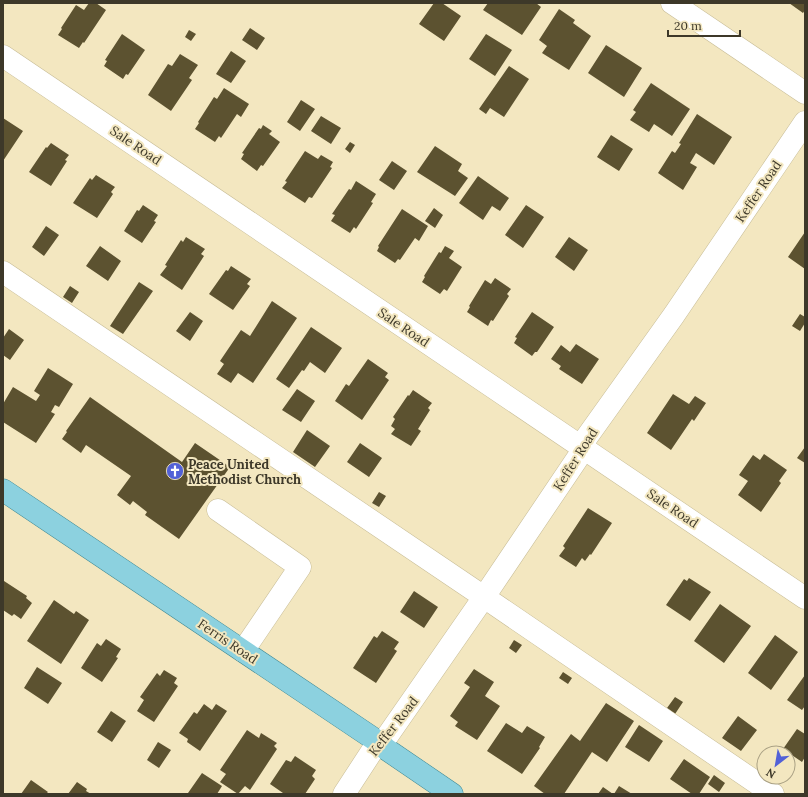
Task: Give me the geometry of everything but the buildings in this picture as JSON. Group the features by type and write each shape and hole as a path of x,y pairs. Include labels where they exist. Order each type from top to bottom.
{"main road":[{"name":"Ferris Road","path":"3,490 380,743 386,749 452,794"}],"street":[{"path":"672,3 805,93"},
{"name":"Sale Road","path":"3,56 805,598"},
{"name":"Keffer Road","path":"344,794 374,748 386,738 484,597 579,456 584,441 678,308 805,122"},
{"path":"3,272 773,794"},
{"path":"218,510 300,567 243,651"}],"place":[{"name":"Peace United Methodist Church","path":"175,471"}]}
